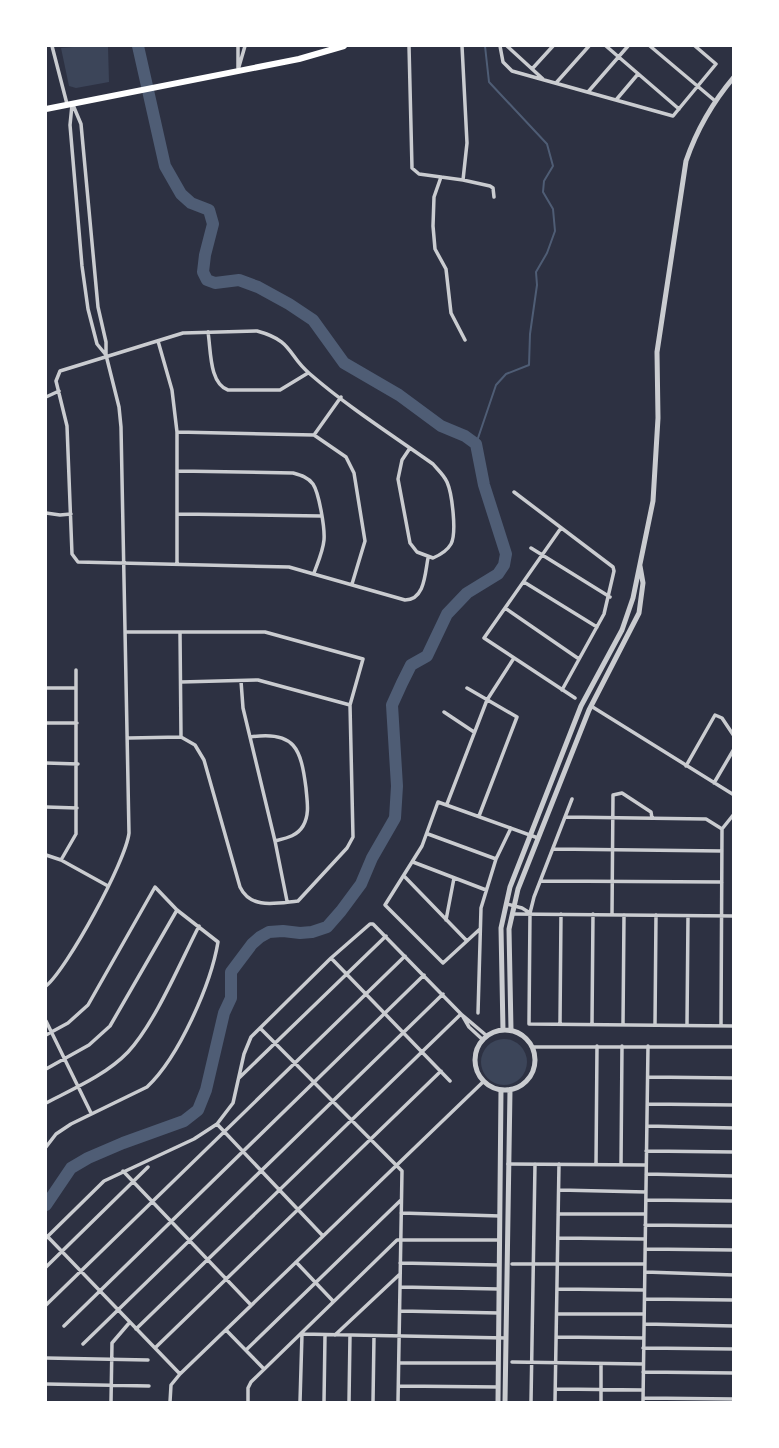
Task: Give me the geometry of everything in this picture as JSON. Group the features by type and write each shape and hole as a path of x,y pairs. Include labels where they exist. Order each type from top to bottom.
{"main road":[{"path":"46,108 320,54 344,46"}],"street":[{"path":"46,986 60,971 124,857 128,842 129,738 120,407 106,355 106,342 98,307 80,124 70,104 52,46"},
{"path":"238,46 238,70"},
{"path":"238,70 245,46"},
{"path":"409,46 412,168 419,174 490,186 493,188 494,197"},
{"path":"462,46 467,143 463,180"},
{"path":"500,46 506,67 513,71 673,116 716,64 695,46"},
{"path":"532,69 553,46"},
{"path":"556,83 589,46"},
{"path":"606,46 678,109"},
{"path":"588,92 628,46"},
{"path":"650,46 714,100"},
{"path":"511,47 545,80"},
{"path":"616,100 638,74"},
{"path":"503,1030 501,946 506,904 581,706 627,618 653,501 658,418 657,352 685,161 695,135 714,100 733,77"},
{"path":"70,104 82,266 88,309 97,344 106,355"},
{"path":"441,177 434,197 435,249 446,269 451,313 465,340"},
{"path":"410,448 402,460 398,478 410,543 417,552 428,558 438,556 452,543 450,495 448,483 442,474 433,464 308,373 285,344 268,334 257,331 183,333 106,355 60,371 57,375 68,426 72,554 75,561 289,567 410,600 419,593 428,558"},
{"path":"208,332 215,378 222,388 280,390 308,373"},
{"path":"158,341 172,390 177,432 177,563"},
{"path":"46,397 59,391"},
{"path":"314,435 341,397"},
{"path":"177,432 314,435 346,457 354,474 365,541 352,584"},
{"path":"178,471 300,475 313,484 317,493 324,540 314,573"},
{"path":"514,492 613,567 610,597 597,627 562,690"},
{"path":"46,513 71,514"},
{"path":"178,514 321,516"},
{"path":"561,528 484,638 575,698"},
{"path":"531,548 610,597"},
{"path":"511,1030 508,945 513,906 591,706 639,612 643,583 640,563"},
{"path":"524,582 597,627"},
{"path":"505,608 579,659"},
{"path":"126,632 265,632 363,659 351,705 353,837 347,848 298,901 262,904 254,902 244,896 204,760 195,745 181,737 129,738"},
{"path":"180,632 181,737"},
{"path":"447,804 487,700 514,657"},
{"path":"61,860 76,834 76,670"},
{"path":"181,682 258,680 351,705"},
{"path":"241,681 250,737 287,902"},
{"path":"46,688 76,688"},
{"path":"467,688 517,718 479,816"},
{"path":"591,706 733,795"},
{"path":"444,712 474,732"},
{"path":"686,766 715,715 722,718 733,736"},
{"path":"46,723 77,723"},
{"path":"250,737 269,734 283,737 295,745 302,758 307,818 302,828 291,837 275,841"},
{"path":"714,783 733,749"},
{"path":"46,764 78,764"},
{"path":"612,915 613,795 618,792 651,812 652,818"},
{"path":"572,799 530,914 529,1024 733,1026"},
{"path":"480,929 443,963 385,905 428,834 438,802 538,838"},
{"path":"46,807 77,808"},
{"path":"721,1026 722,829 733,814"},
{"path":"565,817 706,819 722,829"},
{"path":"478,1013 480,929 486,890 496,859 511,828"},
{"path":"428,834 496,859"},
{"path":"553,849 722,850"},
{"path":"46,855 61,860 108,886"},
{"path":"412,861 486,890"},
{"path":"404,876 467,941"},
{"path":"446,920 454,878"},
{"path":"541,881 722,882"},
{"path":"46,1035 68,1023 88,1005 155,887 177,910 218,942 214,966 180,1043 155,1080 147,1087 62,1129 46,1147"},
{"path":"506,904 530,914"},
{"path":"46,1069 65,1060 100,1035 116,1019 177,910"},
{"path":"504,912 521,916 733,916"},
{"path":"560,1024 561,914"},
{"path":"592,1024 593,914"},
{"path":"623,1025 624,915"},
{"path":"655,1025 656,915"},
{"path":"687,1026 688,916"},
{"path":"180,1374 46,1237 104,1181 194,1139 217,1124 233,1103 247,1044 331,958 370,924 373,923 485,1038"},
{"path":"46,1103 78,1087 121,1058 138,1040 199,926"},
{"path":"239,1079 386,936"},
{"path":"46,1306 405,956"},
{"path":"331,958 450,1081"},
{"path":"64,1326 424,975"},
{"path":"83,1343 443,994"},
{"path":"136,1329 461,1014"},
{"path":"46,1021 92,1114"},
{"path":"260,1028 402,1171 398,1402"},
{"path":"503,1030 511,1030 526,1038 533,1047 536,1063 525,1083 510,1090 501,1090 484,1081 475,1063 476,1053 485,1038 503,1030"},
{"path":"596,1165 597,1046"},
{"path":"621,1166 622,1046"},
{"path":"648,1046 643,1400 733,1399"},
{"path":"533,1047 733,1047"},
{"path":"155,1348 440,1071"},
{"path":"648,1077 733,1078"},
{"path":"170,1402 171,1385 180,1374 484,1081"},
{"path":"501,1090 499,1313 505,1402"},
{"path":"498,1402 510,1090"},
{"path":"647,1104 733,1105"},
{"path":"217,1124 323,1236"},
{"path":"647,1126 733,1128"},
{"path":"646,1152 733,1152"},
{"path":"508,1164 646,1166"},
{"path":"531,1402 535,1164"},
{"path":"555,1402 559,1164"},
{"path":"46,1267 148,1167"},
{"path":"123,1171 251,1305"},
{"path":"646,1174 733,1176"},
{"path":"559,1190 646,1192"},
{"path":"246,1350 401,1200"},
{"path":"646,1200 733,1201"},
{"path":"401,1213 500,1216"},
{"path":"558,1214 645,1214"},
{"path":"645,1225 733,1226"},
{"path":"558,1238 645,1239"},
{"path":"248,1402 249,1384 397,1240 499,1240"},
{"path":"645,1249 733,1250"},
{"path":"296,1262 333,1301"},
{"path":"400,1263 499,1265"},
{"path":"512,1264 645,1265"},
{"path":"645,1272 733,1275"},
{"path":"335,1335 400,1274"},
{"path":"400,1287 499,1289"},
{"path":"557,1289 644,1290"},
{"path":"644,1298 733,1300"},
{"path":"400,1311 499,1313"},
{"path":"557,1314 644,1314"},
{"path":"111,1402 114,1340 130,1322"},
{"path":"644,1324 733,1326"},
{"path":"226,1330 264,1369"},
{"path":"301,1334 502,1338"},
{"path":"300,1402 301,1334"},
{"path":"324,1402 325,1335"},
{"path":"349,1402 350,1335"},
{"path":"373,1402 374,1336"},
{"path":"556,1337 644,1338"},
{"path":"643,1348 733,1349"},
{"path":"46,1358 148,1360"},
{"path":"512,1362 643,1364"},
{"path":"399,1363 498,1363"},
{"path":"601,1364 601,1402"},
{"path":"643,1372 733,1373"},
{"path":"46,1384 149,1386"},
{"path":"399,1386 498,1387"},
{"path":"556,1389 643,1390"}],"shaded area":[{"path":"108,46 109,82 76,88 69,86 61,48"},
{"path":"504,1039 520,1046 527,1062 520,1078 504,1085 488,1078 481,1062 488,1046"}],"waterway":[{"path":"46,1205 71,1168 123,1143 184,1121 198,1110 206,1090 224,1013 231,998 231,972 252,944 269,932 312,932 327,927 361,884 372,858 395,818 397,786 392,705 411,665 427,656 447,614 467,593 498,574 504,565 506,554 484,485 476,444 441,426 399,395 344,363 313,320 289,304 239,280 215,283 207,280 203,272 213,224 209,210 191,203 181,194 165,166 138,46"},
{"path":"476,444 496,385 506,374 529,365 536,272 555,231 553,209 543,192 544,181 553,166 547,144 489,82 485,46"}]}
